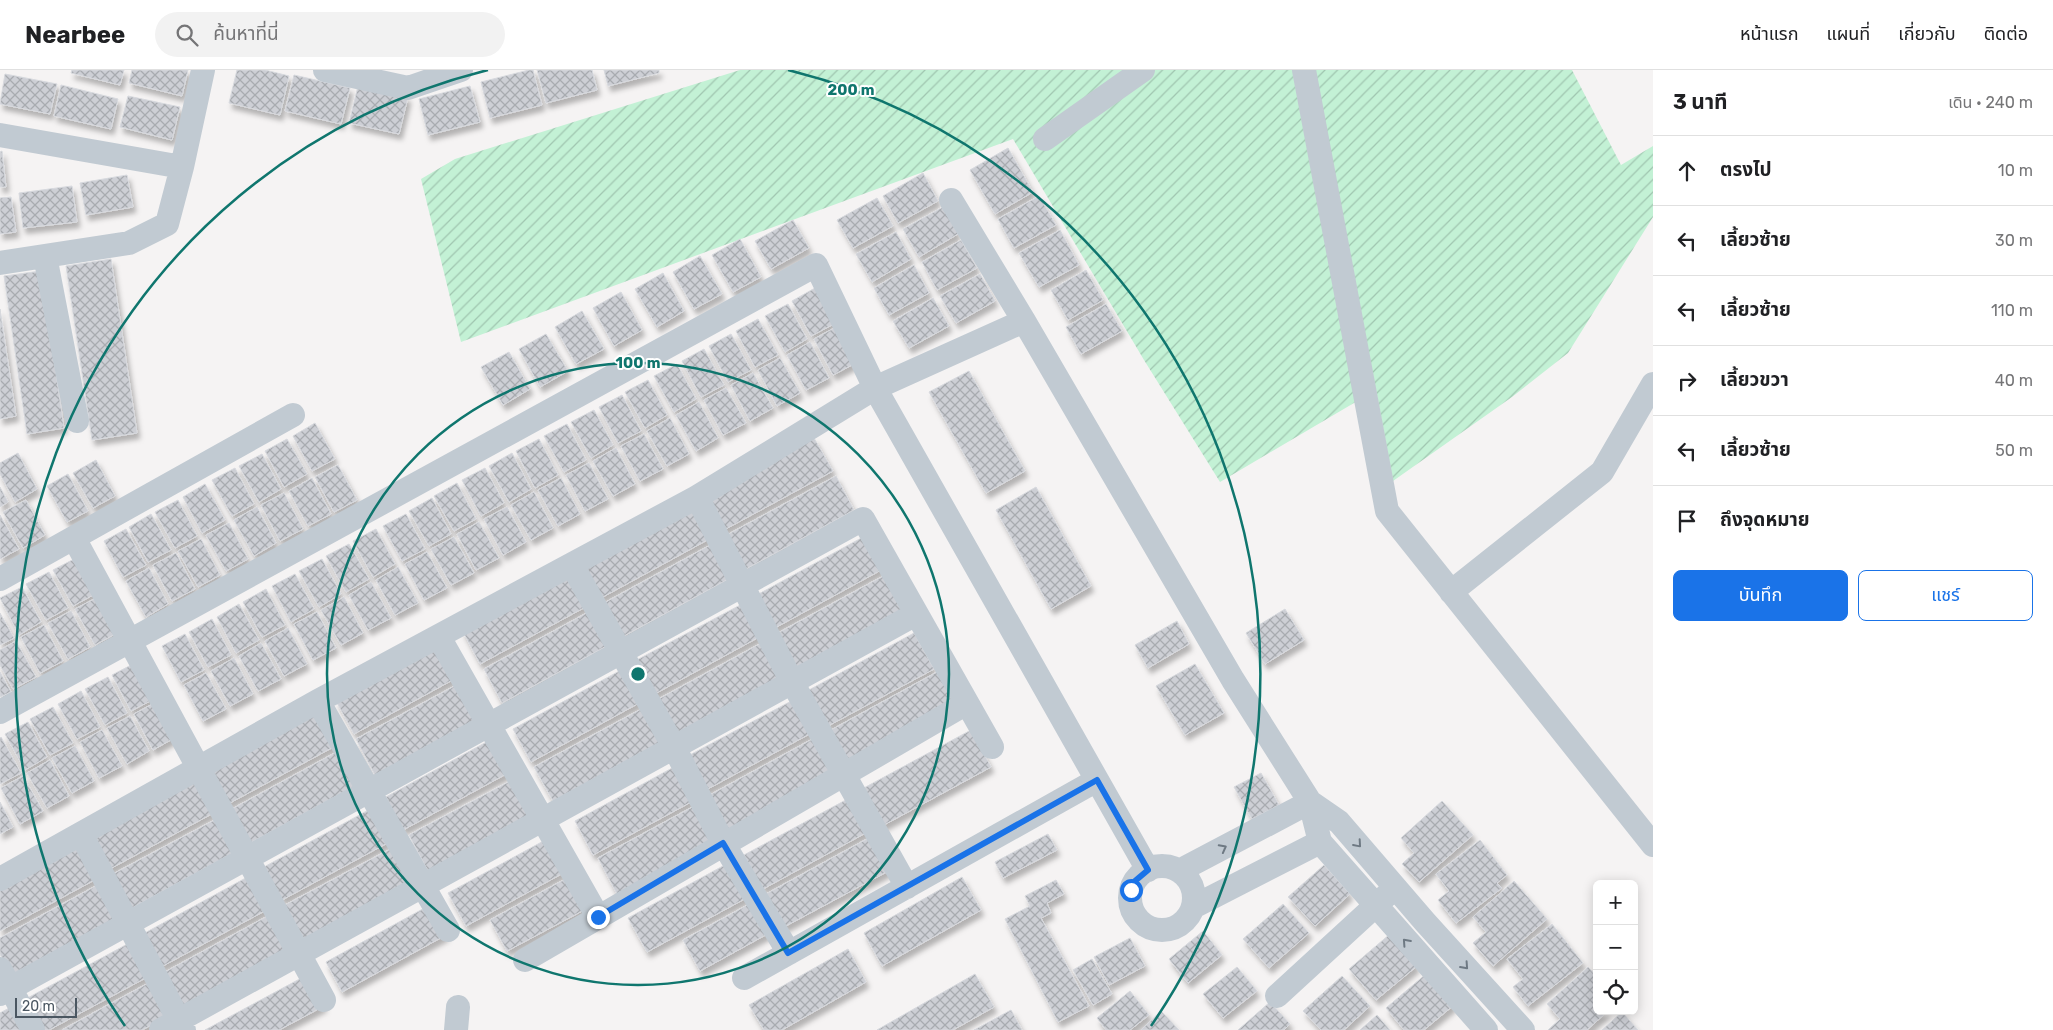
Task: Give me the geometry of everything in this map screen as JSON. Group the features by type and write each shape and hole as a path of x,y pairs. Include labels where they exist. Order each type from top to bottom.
{"street":[{"path":"0,262 129,243 167,224 182,168 203,70"},
{"path":"324,70 408,88 461,70"},
{"path":"1045,138 1143,70"},
{"path":"1304,70 1387,511 1653,845"},
{"path":"0,135 182,168"},
{"path":"951,200 1024,320 1233,680 1310,802 1320,842 1478,1027"},
{"path":"45,256 77,421"},
{"path":"0,712 816,265 875,388 1148,870"},
{"path":"0,879 318,701 572,566 696,497 875,388 1024,320"},
{"path":"1452,592 1602,472 1653,384"},
{"path":"0,579 293,415"},
{"path":"696,497 743,584 792,682 907,887"},
{"path":"33,1030 4,984 128,923 863,519 992,747"},
{"path":"74,538 324,1000"},
{"path":"572,566 674,747 723,843 788,953"},
{"path":"81,834 128,923 174,1027 299,954 916,614"},
{"path":"439,637 598,917"},
{"path":"318,701 448,930"},
{"path":"525,960 723,843 967,703"},
{"path":"744,978 1097,780"},
{"path":"1180,871 1310,802"},
{"path":"1310,802 1339,822 1523,1030"},
{"path":"1193,907 1320,842"},
{"path":"1160,866 1170,867 1180,871 1192,887 1193,907 1189,916 1173,928 1158,930 1144,925 1137,918 1130,900 1131,890 1135,881 1148,870 1160,866"},
{"path":"1277,996 1395,887"},
{"path":"456,1030 458,1006"}],"green space":[{"path":"740,70 1572,70 1621,165 1653,146 1653,217 1568,353 1512,397 1393,481 1376,390 1220,482 1144,360 1013,139 461,342 421,179 455,159"}],"building":[{"path":"72,70 124,70 120,85 71,73"},
{"path":"132,70 188,70 182,96 129,83"},
{"path":"237,70 265,70 289,76 280,115 229,103"},
{"path":"533,70 542,105 490,118 481,82"},
{"path":"537,70 592,70 597,90 546,103"},
{"path":"604,70 659,70 659,73 608,86"},
{"path":"5,74 57,84 50,114 0,104"},
{"path":"294,75 350,88 341,124 285,111"},
{"path":"61,85 118,99 111,129 54,116"},
{"path":"358,86 408,97 399,134 349,123"},
{"path":"470,86 480,122 428,135 419,99"},
{"path":"128,96 180,107 172,140 120,127"},
{"path":"1008,148 1033,192 995,214 970,170"},
{"path":"2,151 6,187 0,187 0,152"},
{"path":"923,173 938,201 898,223 883,196"},
{"path":"127,175 133,207 86,215 80,183"},
{"path":"72,186 77,222 23,228 19,193"},
{"path":"1039,196 1056,225 1014,248 998,219"},
{"path":"11,197 16,232 0,234 0,198"},
{"path":"877,198 893,226 853,248 837,220"},
{"path":"943,207 958,234 919,257 903,229"},
{"path":"793,220 809,248 771,269 755,241"},
{"path":"1060,230 1079,265 1039,287 1019,253"},
{"path":"896,232 911,259 872,282 856,254"},
{"path":"740,239 761,277 733,292 712,255"},
{"path":"961,240 977,268 937,290 922,262"},
{"path":"700,256 722,294 694,309 673,272"},
{"path":"111,259 137,433 92,440 66,266"},
{"path":"914,265 929,293 889,315 874,288"},
{"path":"1086,270 1103,300 1068,320 1051,290"},
{"path":"41,271 64,428 27,434 4,276"},
{"path":"663,273 684,311 657,327 635,289"},
{"path":"980,274 995,301 956,323 940,296"},
{"path":"815,288 834,324 811,336 792,301"},
{"path":"621,292 642,330 614,346 593,308"},
{"path":"933,298 949,326 909,348 893,321"},
{"path":"788,304 807,339 785,352 765,316"},
{"path":"1106,304 1122,331 1081,354 1066,327"},
{"path":"0,309 16,416 0,419"},
{"path":"582,311 604,349 576,364 555,327"},
{"path":"758,319 778,355 755,367 736,331"},
{"path":"836,327 856,363 833,375 814,339"},
{"path":"546,334 568,371 540,387 519,349"},
{"path":"731,334 751,370 728,382 709,346"},
{"path":"810,342 829,378 806,390 787,355"},
{"path":"704,349 724,385 701,397 682,361"},
{"path":"509,352 530,389 503,405 481,367"},
{"path":"780,358 800,393 777,406 758,370"},
{"path":"677,364 696,399 674,412 654,376"},
{"path":"969,371 1025,471 986,493 929,392"},
{"path":"753,373 773,408 750,421 731,385"},
{"path":"648,380 667,415 645,428 625,392"},
{"path":"726,388 746,423 723,435 704,400"},
{"path":"622,395 641,431 618,443 599,407"},
{"path":"699,402 718,438 696,451 676,415"},
{"path":"594,410 613,445 591,458 571,422"},
{"path":"670,418 689,454 667,466 647,431"},
{"path":"315,423 335,459 312,471 293,436"},
{"path":"567,424 586,460 564,472 544,436"},
{"path":"644,434 663,469 640,481 621,446"},
{"path":"814,438 833,471 722,531 704,497"},
{"path":"287,439 307,474 284,487 265,451"},
{"path":"539,439 558,475 535,488 516,451"},
{"path":"616,448 635,484 613,496 593,461"},
{"path":"18,453 37,489 15,502 0,474 0,463"},
{"path":"512,453 531,489 509,502 489,466"},
{"path":"262,454 281,489 259,502 239,466"},
{"path":"96,460 115,496 93,508 73,473"},
{"path":"589,463 608,499 585,511 566,475"},
{"path":"338,465 357,500 334,512 315,477"},
{"path":"235,468 254,504 232,516 212,480"},
{"path":"485,468 504,503 481,516 462,480"},
{"path":"68,474 88,511 67,522 47,486"},
{"path":"836,476 854,510 744,570 725,536"},
{"path":"312,478 331,514 308,526 289,491"},
{"path":"561,478 580,514 558,526 538,490"},
{"path":"457,483 476,519 454,531 434,496"},
{"path":"205,484 225,520 202,533 183,497"},
{"path":"0,487 8,502 0,507"},
{"path":"1036,487 1091,586 1051,609 996,510"},
{"path":"534,492 553,528 531,540 511,505"},
{"path":"284,493 303,529 280,541 261,505"},
{"path":"432,498 451,534 429,546 409,511"},
{"path":"26,500 45,535 23,548 3,512"},
{"path":"178,500 197,536 175,548 155,512"},
{"path":"693,504 711,538 601,598 582,564"},
{"path":"257,507 276,543 254,556 234,520"},
{"path":"507,507 526,542 503,555 484,519"},
{"path":"151,514 171,550 148,562 129,527"},
{"path":"406,514 425,549 402,561 383,526"},
{"path":"0,515 19,549 0,559"},
{"path":"479,522 499,558 476,570 457,534"},
{"path":"229,523 248,559 226,571 206,535"},
{"path":"126,529 146,565 123,577 104,541"},
{"path":"376,529 395,564 373,577 353,541"},
{"path":"865,536 883,569 773,629 755,596"},
{"path":"454,537 474,573 451,585 431,549"},
{"path":"201,539 220,575 198,587 178,551"},
{"path":"714,543 732,577 622,637 604,603"},
{"path":"349,544 369,579 346,592 326,556"},
{"path":"427,552 447,588 424,600 405,564"},
{"path":"176,553 195,589 172,601 153,565"},
{"path":"76,558 95,594 73,606 53,570"},
{"path":"322,559 341,594 319,607 299,571"},
{"path":"398,567 418,603 395,615 376,580"},
{"path":"149,568 168,604 146,617 126,581"},
{"path":"572,570 591,604 480,664 462,630"},
{"path":"49,572 68,608 46,620 26,584"},
{"path":"295,574 314,609 291,622 272,586"},
{"path":"887,574 905,608 795,668 776,634"},
{"path":"371,582 391,618 368,630 349,595"},
{"path":"22,587 41,622 19,635 0,598"},
{"path":"266,589 285,625 262,637 243,602"},
{"path":"98,597 117,633 95,645 75,609"},
{"path":"344,597 363,633 341,645 321,610"},
{"path":"744,603 761,636 651,696 633,662"},
{"path":"239,604 259,640 236,653 217,617"},
{"path":"594,609 612,643 502,703 484,669"},
{"path":"1285,609 1304,640 1265,664 1246,633"},
{"path":"71,611 90,647 68,659 48,623"},
{"path":"317,612 336,648 313,660 294,624"},
{"path":"0,613 14,638 0,645"},
{"path":"212,619 231,655 208,667 189,632"},
{"path":"1177,621 1189,644 1148,668 1135,645"},
{"path":"44,625 63,661 40,673 21,637"},
{"path":"288,628 307,664 284,676 265,641"},
{"path":"914,633 934,669 828,726 809,690"},
{"path":"185,634 204,670 181,682 162,646"},
{"path":"16,641 36,677 13,689 0,665 0,650"},
{"path":"765,641 783,675 673,735 655,701"},
{"path":"261,643 281,679 258,691 239,656"},
{"path":"440,644 458,677 354,734 336,701"},
{"path":"234,658 253,694 230,706 211,671"},
{"path":"135,663 154,699 131,711 112,675"},
{"path":"1195,664 1224,713 1185,735 1156,686"},
{"path":"623,669 641,702 531,762 513,729"},
{"path":"0,672 11,692 0,697"},
{"path":"937,672 957,709 851,767 831,730"},
{"path":"206,673 226,709 203,721 184,685"},
{"path":"108,677 127,713 105,725 85,689"},
{"path":"462,682 481,717 375,775 356,739"},
{"path":"81,691 100,727 77,739 58,704"},
{"path":"797,698 815,731 704,791 686,757"},
{"path":"156,702 176,737 153,750 134,714"},
{"path":"53,707 73,743 50,755 30,719"},
{"path":"645,707 663,741 553,801 534,767"},
{"path":"320,711 339,744 228,804 210,770"},
{"path":"130,716 149,751 127,764 107,728"},
{"path":"28,722 47,757 25,770 5,734"},
{"path":"102,730 122,766 99,778 80,742"},
{"path":"971,730 991,767 882,826 862,789"},
{"path":"818,736 836,770 726,830 708,796"},
{"path":"0,738 21,773 0,784"},
{"path":"492,739 510,772 403,830 386,797"},
{"path":"75,746 94,781 72,793 52,758"},
{"path":"342,749 360,783 250,843 232,809"},
{"path":"50,760 69,796 47,808 27,773"},
{"path":"674,767 693,801 593,855 575,821"},
{"path":"1261,773 1279,805 1252,819 1234,787"},
{"path":"23,776 43,811 20,824 1,788"},
{"path":"200,777 219,810 108,870 90,837"},
{"path":"514,779 533,814 428,871 409,835"},
{"path":"855,795 873,829 763,889 744,855"},
{"path":"1442,801 1473,835 1419,882 1402,864 1414,853 1401,838"},
{"path":"0,802 13,827 0,834"},
{"path":"698,804 718,840 617,894 598,858"},
{"path":"374,807 393,840 282,900 264,867"},
{"path":"222,816 240,849 130,909 111,875"},
{"path":"876,834 894,868 784,927 766,894"},
{"path":"1048,834 1057,850 1003,878 995,862"},
{"path":"549,838 567,871 466,926 448,893"},
{"path":"1480,840 1507,875 1497,883 1502,888 1456,923 1438,900 1449,891 1436,874"},
{"path":"82,843 100,877 0,931 0,887"},
{"path":"396,846 414,879 304,939 285,905"},
{"path":"732,861 750,896 647,952 628,918"},
{"path":"1324,865 1350,894 1315,926 1288,897"},
{"path":"253,874 272,907 161,967 143,934"},
{"path":"569,877 586,909 507,951 490,920"},
{"path":"962,877 981,910 882,966 864,933"},
{"path":"1056,880 1064,894 1047,903 1051,913 1041,918 1089,1006 1058,1022 1005,919 1030,906 1025,896"},
{"path":"1514,881 1547,919 1493,966 1473,943 1486,932 1473,917"},
{"path":"103,882 122,915 11,975 0,954 0,938"},
{"path":"755,901 771,932 700,971 683,940"},
{"path":"1283,904 1309,933 1269,968 1243,939"},
{"path":"430,905 446,935 342,992 326,962"},
{"path":"275,912 293,946 183,1006 165,972"},
{"path":"1552,924 1583,963 1528,1006 1513,987 1523,979 1507,959"},
{"path":"1203,931 1222,955 1188,983 1169,959"},
{"path":"1390,934 1417,966 1376,1000 1349,969"},
{"path":"1130,938 1145,966 1109,985 1094,957"},
{"path":"133,941 151,975 49,1030 38,1030 22,1001"},
{"path":"848,949 866,982 782,1030 764,1030 749,1005"},
{"path":"1092,959 1112,994 1093,1005 1073,970"},
{"path":"1237,967 1257,991 1223,1018 1203,994"},
{"path":"1588,967 1593,973 1593,1015 1604,1015 1587,1030 1548,1030 1560,1019 1547,1004"},
{"path":"1427,973 1454,1005 1424,1030 1404,1030 1386,1008"},
{"path":"975,974 994,1007 953,1030 877,1030"},
{"path":"307,975 324,1006 279,1030 205,1030"},
{"path":"1342,976 1370,1006 1344,1030 1321,1030 1303,1011"},
{"path":"154,980 172,1014 142,1030 62,1030"},
{"path":"1130,991 1149,1015 1130,1030 1106,1030 1097,1018"},
{"path":"1270,1002 1290,1024 1284,1030 1238,1030"},
{"path":"11,1007 23,1030 0,1030 0,1013"},
{"path":"1011,1010 1022,1030 974,1030"},
{"path":"1161,1011 1179,1030 1141,1030"},
{"path":"1377,1015 1390,1030 1360,1030"},
{"path":"1619,1015 1625,1015 1638,1030 1602,1030"}],"route":[{"path":"598,917 723,843 788,953 1097,780 1148,870 1135,881 1131,890"}]}
